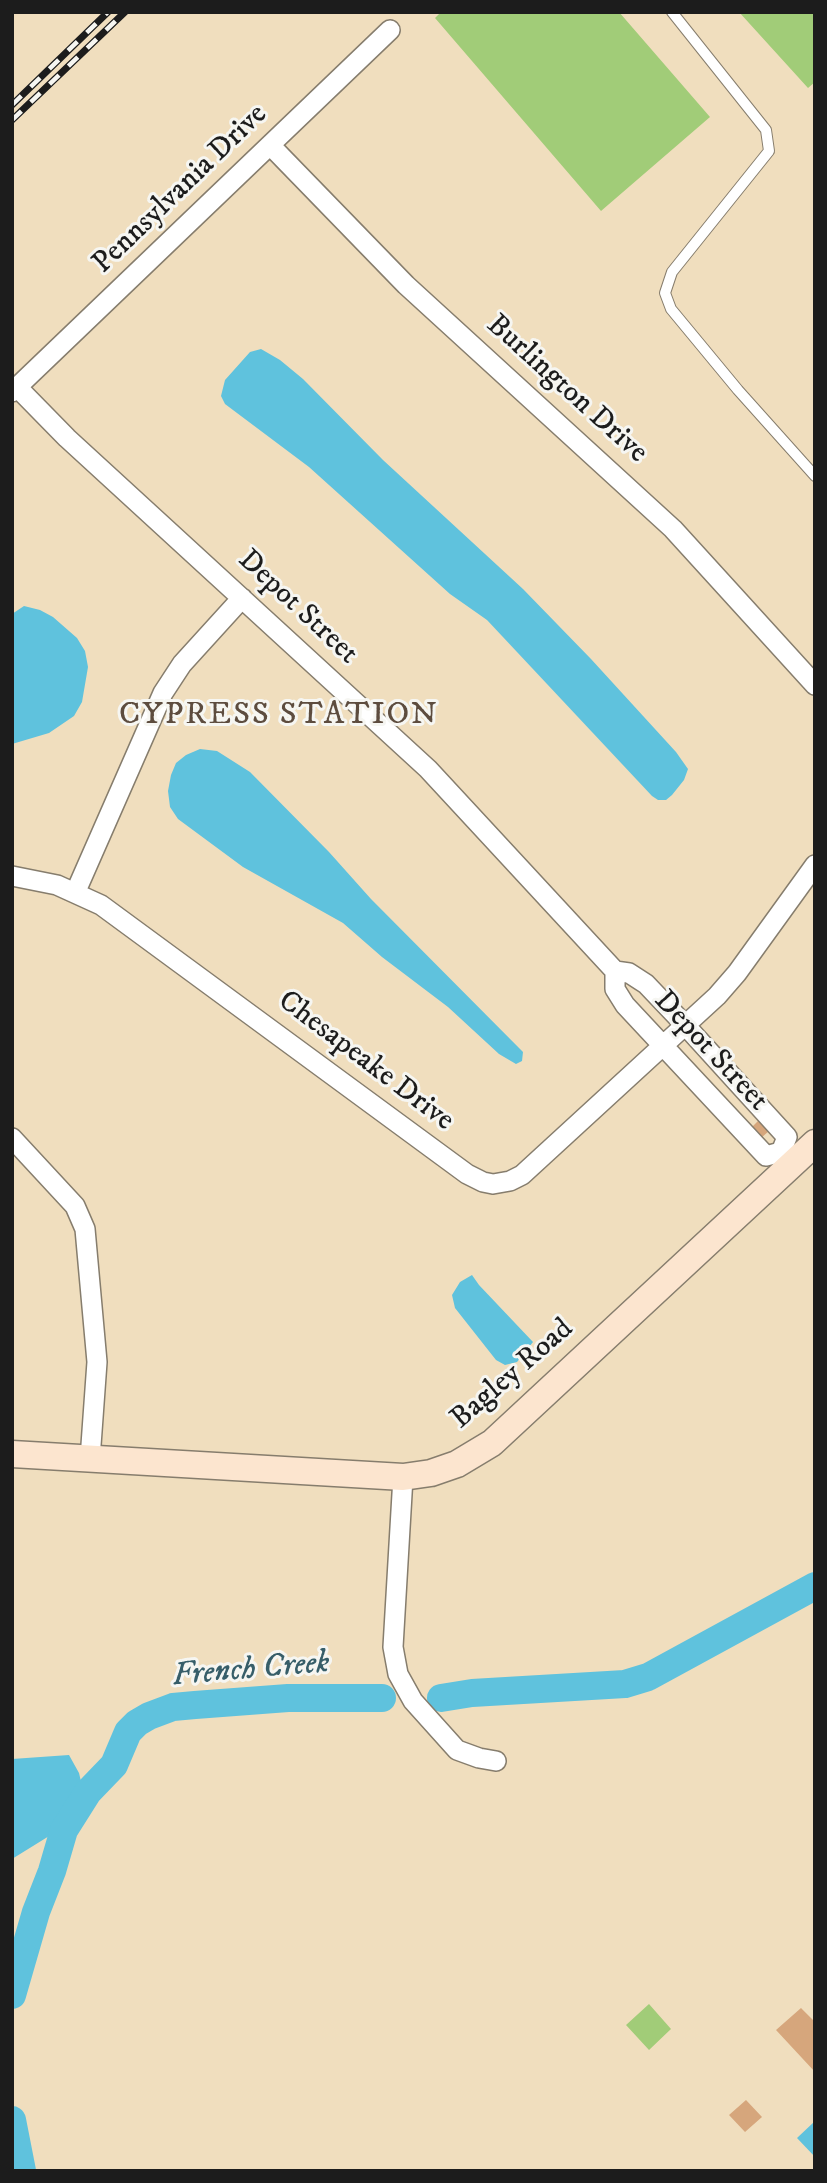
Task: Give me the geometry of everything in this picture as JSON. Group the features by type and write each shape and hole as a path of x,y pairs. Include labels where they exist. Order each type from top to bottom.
{"street":[{"name":"Pennsylvania Drive","path":"15,390 390,30"},
{"name":"Burlington Drive","path":"270,145 406,285 673,529 815,685"},
{"name":"Depot Street","path":"15,390 428,769 615,971 629,973 641,980 787,1137 787,1158 766,1156 620,999 615,989 615,971"},
{"path":"76,891 167,685 190,654 242,598"},
{"path":"663,1045 732,979 815,865"},
{"name":"Chesapeake Drive","path":"12,876 35,879 76,891 121,919 451,1163 483,1182 504,1183 522,1175 663,1045"},
{"path":"12,1138 75,1206 85,1229 97,1362 90,1459"},
{"name":"Bagley Road","path":"12,1454 403,1477 431,1473 457,1464 492,1443 787,1158 815,1143"},
{"path":"403,1477 393,1647 398,1674 413,1702 457,1750 496,1760"}],"lane":[{"path":"672,12 766,130 769,151 672,272 665,293 671,309 738,390 815,476"}],"green space":[{"path":"441,12 619,12 710,117 601,211 435,18"},
{"path":"739,12 815,12 815,82 808,88"},
{"path":"649,2004 671,2029 649,2050 626,2025"}],"water":[{"path":"261,349 303,379 383,460 523,589 591,659 676,752 688,769 684,780 672,795 666,800 658,800 652,796 487,620 450,594 309,467 225,404 221,396 225,380 250,352"},
{"path":"24,606 53,617 77,638 85,651 88,667 82,702 74,716 49,733 12,744 12,614"},
{"path":"200,749 217,751 250,772 523,1052 522,1061 516,1064 499,1054 448,1007 382,957 343,923 243,867 178,819 170,807 168,791 171,775 176,763"},
{"path":"472,1275 533,1342 517,1362 505,1365 496,1360 455,1308 452,1295 460,1282"},
{"path":"69,1755 79,1773 83,1790 54,1833 12,1859 12,1759"},
{"path":"815,2121 815,2157 797,2138"}],"building":[{"path":"759,1120 769,1131 761,1138 751,1128"},
{"path":"801,2008 815,2022 815,2072 776,2030"},
{"path":"746,2100 762,2117 745,2132 729,2115"}],"waterway":[{"name":"French Creek","path":"441,1698 472,1693 625,1684 648,1677 815,1586"},
{"name":"French Creek","path":"12,1995 64,1830 88,1792 114,1765 128,1732 137,1723 173,1707 288,1698 382,1698"},
{"name":"French Creek","path":"12,2120 22,2171"}],"railway":[{"path":"12,105 108,12"},
{"path":"12,120 125,12"}],"district":[{"name":"CYPRESS STATION","path":"279,716"}]}
